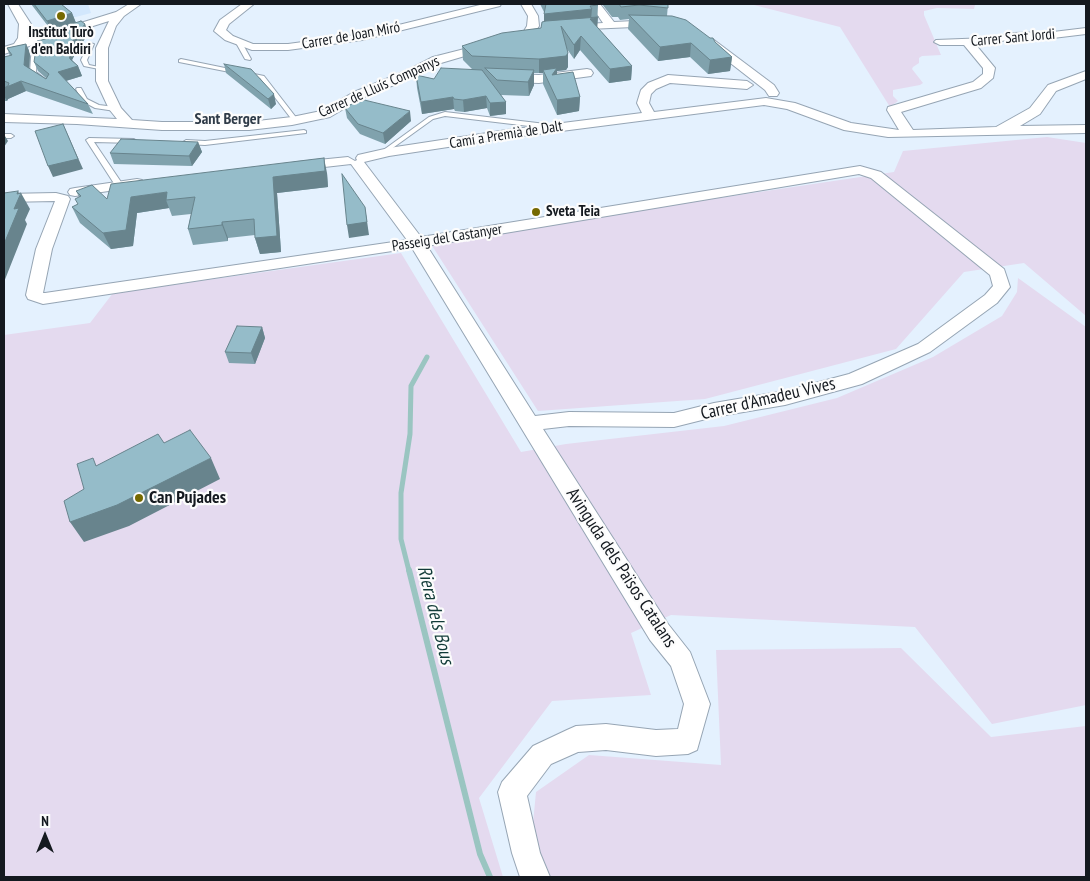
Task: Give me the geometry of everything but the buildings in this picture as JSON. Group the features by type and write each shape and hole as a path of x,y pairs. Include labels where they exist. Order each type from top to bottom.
{"street":[{"path":"12,4 25,24 24,38 18,47"},
{"path":"4,51 120,14 136,4"},
{"name":"Carrer de Joan Miró","path":"249,4 224,22 220,31 228,38 252,47 327,44 496,4"},
{"path":"526,4 533,16 532,26 522,37 545,30"},
{"path":"596,4 610,24"},
{"path":"120,14 102,48 102,81 115,109 129,124"},
{"path":"562,29 610,24 668,24"},
{"name":"Carrer Sant Jordi","path":"940,42 968,42 1086,31"},
{"path":"649,115 643,104 645,92 652,86 668,79 686,79 725,84 748,91 757,90 769,97 770,88 700,33"},
{"path":"913,134 893,110 977,85 990,75 989,68 968,42"},
{"name":"Carrer de Lluís Companys","path":"4,118 162,126 249,126 295,120 325,114 358,95 412,73 437,60 498,43"},
{"path":"738,64 745,74 748,91"},
{"path":"412,73 441,74"},
{"path":"490,77 539,79 587,73"},
{"path":"993,131 1014,124 1035,111 1052,88 1086,74"},
{"name":"Camí a Premià de Dalt","path":"704,108 748,91"},
{"name":"Camí a Premià de Dalt","path":"285,167 356,161 381,154 769,97 834,122 868,131 913,134 1086,129"},
{"name":"Avinguda dels Països Catalans","path":"356,161 416,243 659,632 682,660 697,704 688,742 656,743 606,737 576,738 542,755 512,792 526,853 535,877"},
{"name":"Passeig del Castanyer","path":"64,196 44,248 34,295 43,299 416,243 860,170"},
{"name":"Carrer d'Amadeu Vives","path":"529,424 569,419 674,420 714,410 785,398 855,378 924,348 991,299 1002,287 998,273 876,175 860,170"},
{"path":"4,197 64,196 119,185 149,182"}],"lane":[{"path":"39,40 34,57 34,73 49,85"},
{"path":"238,41 248,59"},
{"path":"91,44 84,60 87,66 102,68"},
{"path":"181,61 262,77 295,120"},
{"path":"79,89 84,100 97,108 115,109"},
{"path":"381,154 431,118 445,114 556,127"},
{"path":"176,142 205,143 304,132"},
{"path":"119,185 89,140 138,141"}],"shaded area":[{"path":"31,4 88,4 91,13 72,18"},
{"path":"750,4 975,5 974,9 937,8 924,11 941,55 922,56 919,58 919,63 912,69 923,83 893,90 893,96 898,101 890,107 840,27"},
{"path":"1047,137 1086,143 1086,316 1024,263 964,272 896,349 705,399 538,411 429,241 894,172 903,151"},
{"path":"401,253 521,452 566,444 724,426 837,398 933,357 1002,316 1017,292 1018,278 1086,327 1086,705 992,724 915,627 671,615 631,633 651,695 552,701 479,798 503,877 4,877 4,335 90,323 113,293"},
{"path":"901,648 991,737 1086,726 1086,877 551,877 532,834 536,792 589,755 721,765 716,650"}],"waterway":[{"name":"Riera dels Bous","path":"409,571 401,539 401,493 410,434 411,386 427,357"},
{"name":"Riera dels Bous","path":"409,570 480,854 490,877"}],"place":[{"name":"Institut Turò d'en Baldiri","path":"61,16"},
{"name":"Sveta Teia","path":"536,212"},
{"name":"Can Pujades","path":"139,498"}],"district":[{"name":"Sant Berger","path":"228,119"}]}
